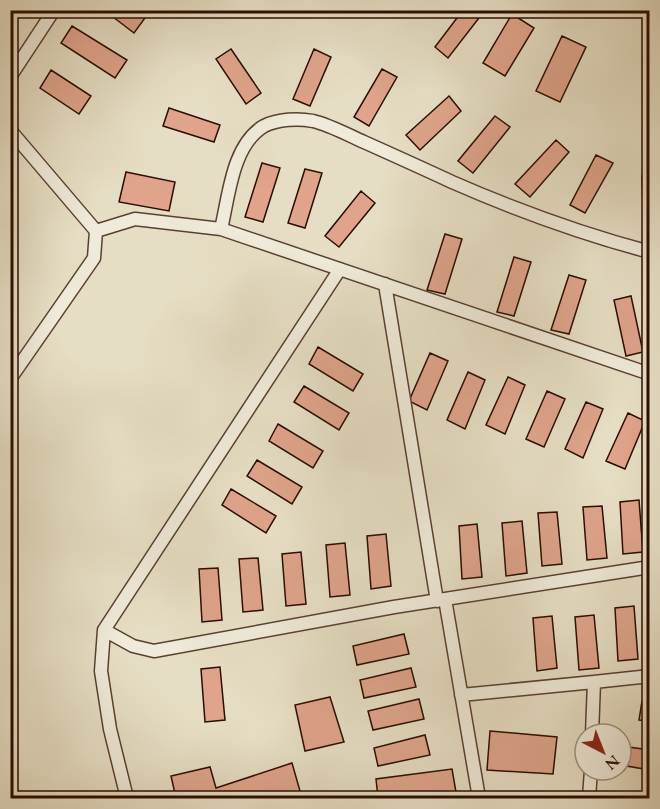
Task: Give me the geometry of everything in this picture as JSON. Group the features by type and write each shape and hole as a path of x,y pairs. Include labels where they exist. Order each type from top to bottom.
{"lane":[{"path":"10,77 54,10"},
{"path":"221,229 234,173 252,135 279,120 313,121 345,133 474,192 589,236 650,252"},
{"path":"10,130 96,231 94,258 10,379"},
{"path":"96,231 135,219 221,229 650,374"},
{"path":"127,798 110,729 101,671 104,630 340,269"},
{"path":"385,284 441,600 462,695 479,798"},
{"path":"104,630 133,646 154,651 441,600 650,567"},
{"path":"462,695 650,676"},
{"path":"592,722 594,682"},
{"path":"589,798 590,782"}],"building":[{"path":"104,10 135,10 145,18 134,33"},
{"path":"463,10 478,10 482,14 448,58 435,47"},
{"path":"512,14 534,28 505,76 483,63"},
{"path":"72,26 127,60 115,78 61,43"},
{"path":"562,36 586,47 560,102 536,91"},
{"path":"231,49 261,93 246,104 216,59"},
{"path":"314,49 331,57 310,106 293,99"},
{"path":"382,69 397,77 369,126 354,117"},
{"path":"51,70 91,96 79,114 40,88"},
{"path":"449,96 461,111 420,150 406,135"},
{"path":"169,108 220,125 214,142 163,126"},
{"path":"495,116 510,127 473,173 458,161"},
{"path":"556,140 569,152 530,197 515,184"},
{"path":"596,155 613,163 585,213 570,205"},
{"path":"262,163 280,168 263,222 245,217"},
{"path":"305,169 322,173 305,228 288,223"},
{"path":"126,172 175,182 169,211 119,202"},
{"path":"642,176 650,176 650,233 644,234"},
{"path":"361,191 375,203 339,247 325,236"},
{"path":"445,234 462,239 445,294 427,290"},
{"path":"514,257 531,262 514,316 497,312"},
{"path":"569,275 586,280 569,334 551,330"},
{"path":"631,296 643,352 626,356 614,300"},
{"path":"318,347 363,374 353,391 309,364"},
{"path":"430,353 448,361 427,410 409,401"},
{"path":"468,372 485,380 465,429 447,420"},
{"path":"508,377 525,385 505,434 486,425"},
{"path":"304,386 349,413 339,430 294,402"},
{"path":"547,391 565,399 544,447 526,439"},
{"path":"586,402 603,409 583,458 565,449"},
{"path":"628,413 645,421 625,469 606,461"},
{"path":"278,424 323,451 313,468 269,441"},
{"path":"257,460 302,487 292,504 247,476"},
{"path":"231,489 276,516 266,533 222,505"},
{"path":"639,500 643,552 623,554 620,502"},
{"path":"602,506 607,558 587,560 583,507"},
{"path":"557,512 562,564 542,566 538,513"},
{"path":"522,521 527,573 506,576 502,523"},
{"path":"477,524 482,577 462,579 459,526"},
{"path":"386,534 391,586 371,589 367,536"},
{"path":"345,543 350,595 330,597 326,545"},
{"path":"301,552 306,604 286,606 282,554"},
{"path":"258,558 263,610 243,612 239,559"},
{"path":"218,568 222,620 202,622 199,569"},
{"path":"634,606 638,659 618,661 615,608"},
{"path":"594,615 599,668 579,670 575,617"},
{"path":"552,616 557,668 537,671 533,618"},
{"path":"404,634 409,654 357,665 353,646"},
{"path":"220,667 225,720 205,722 201,669"},
{"path":"411,668 416,687 364,698 360,680"},
{"path":"330,697 344,742 305,751 295,705"},
{"path":"419,699 424,719 373,730 368,711"},
{"path":"642,701 650,702 650,721 639,720"},
{"path":"490,731 557,737 553,774 487,770"},
{"path":"425,735 430,755 378,766 374,748"},
{"path":"633,748 650,750 650,770 633,767"},
{"path":"292,763 302,798 176,798 171,776 210,767 216,788"},
{"path":"452,769 457,798 378,798 376,779"}]}
